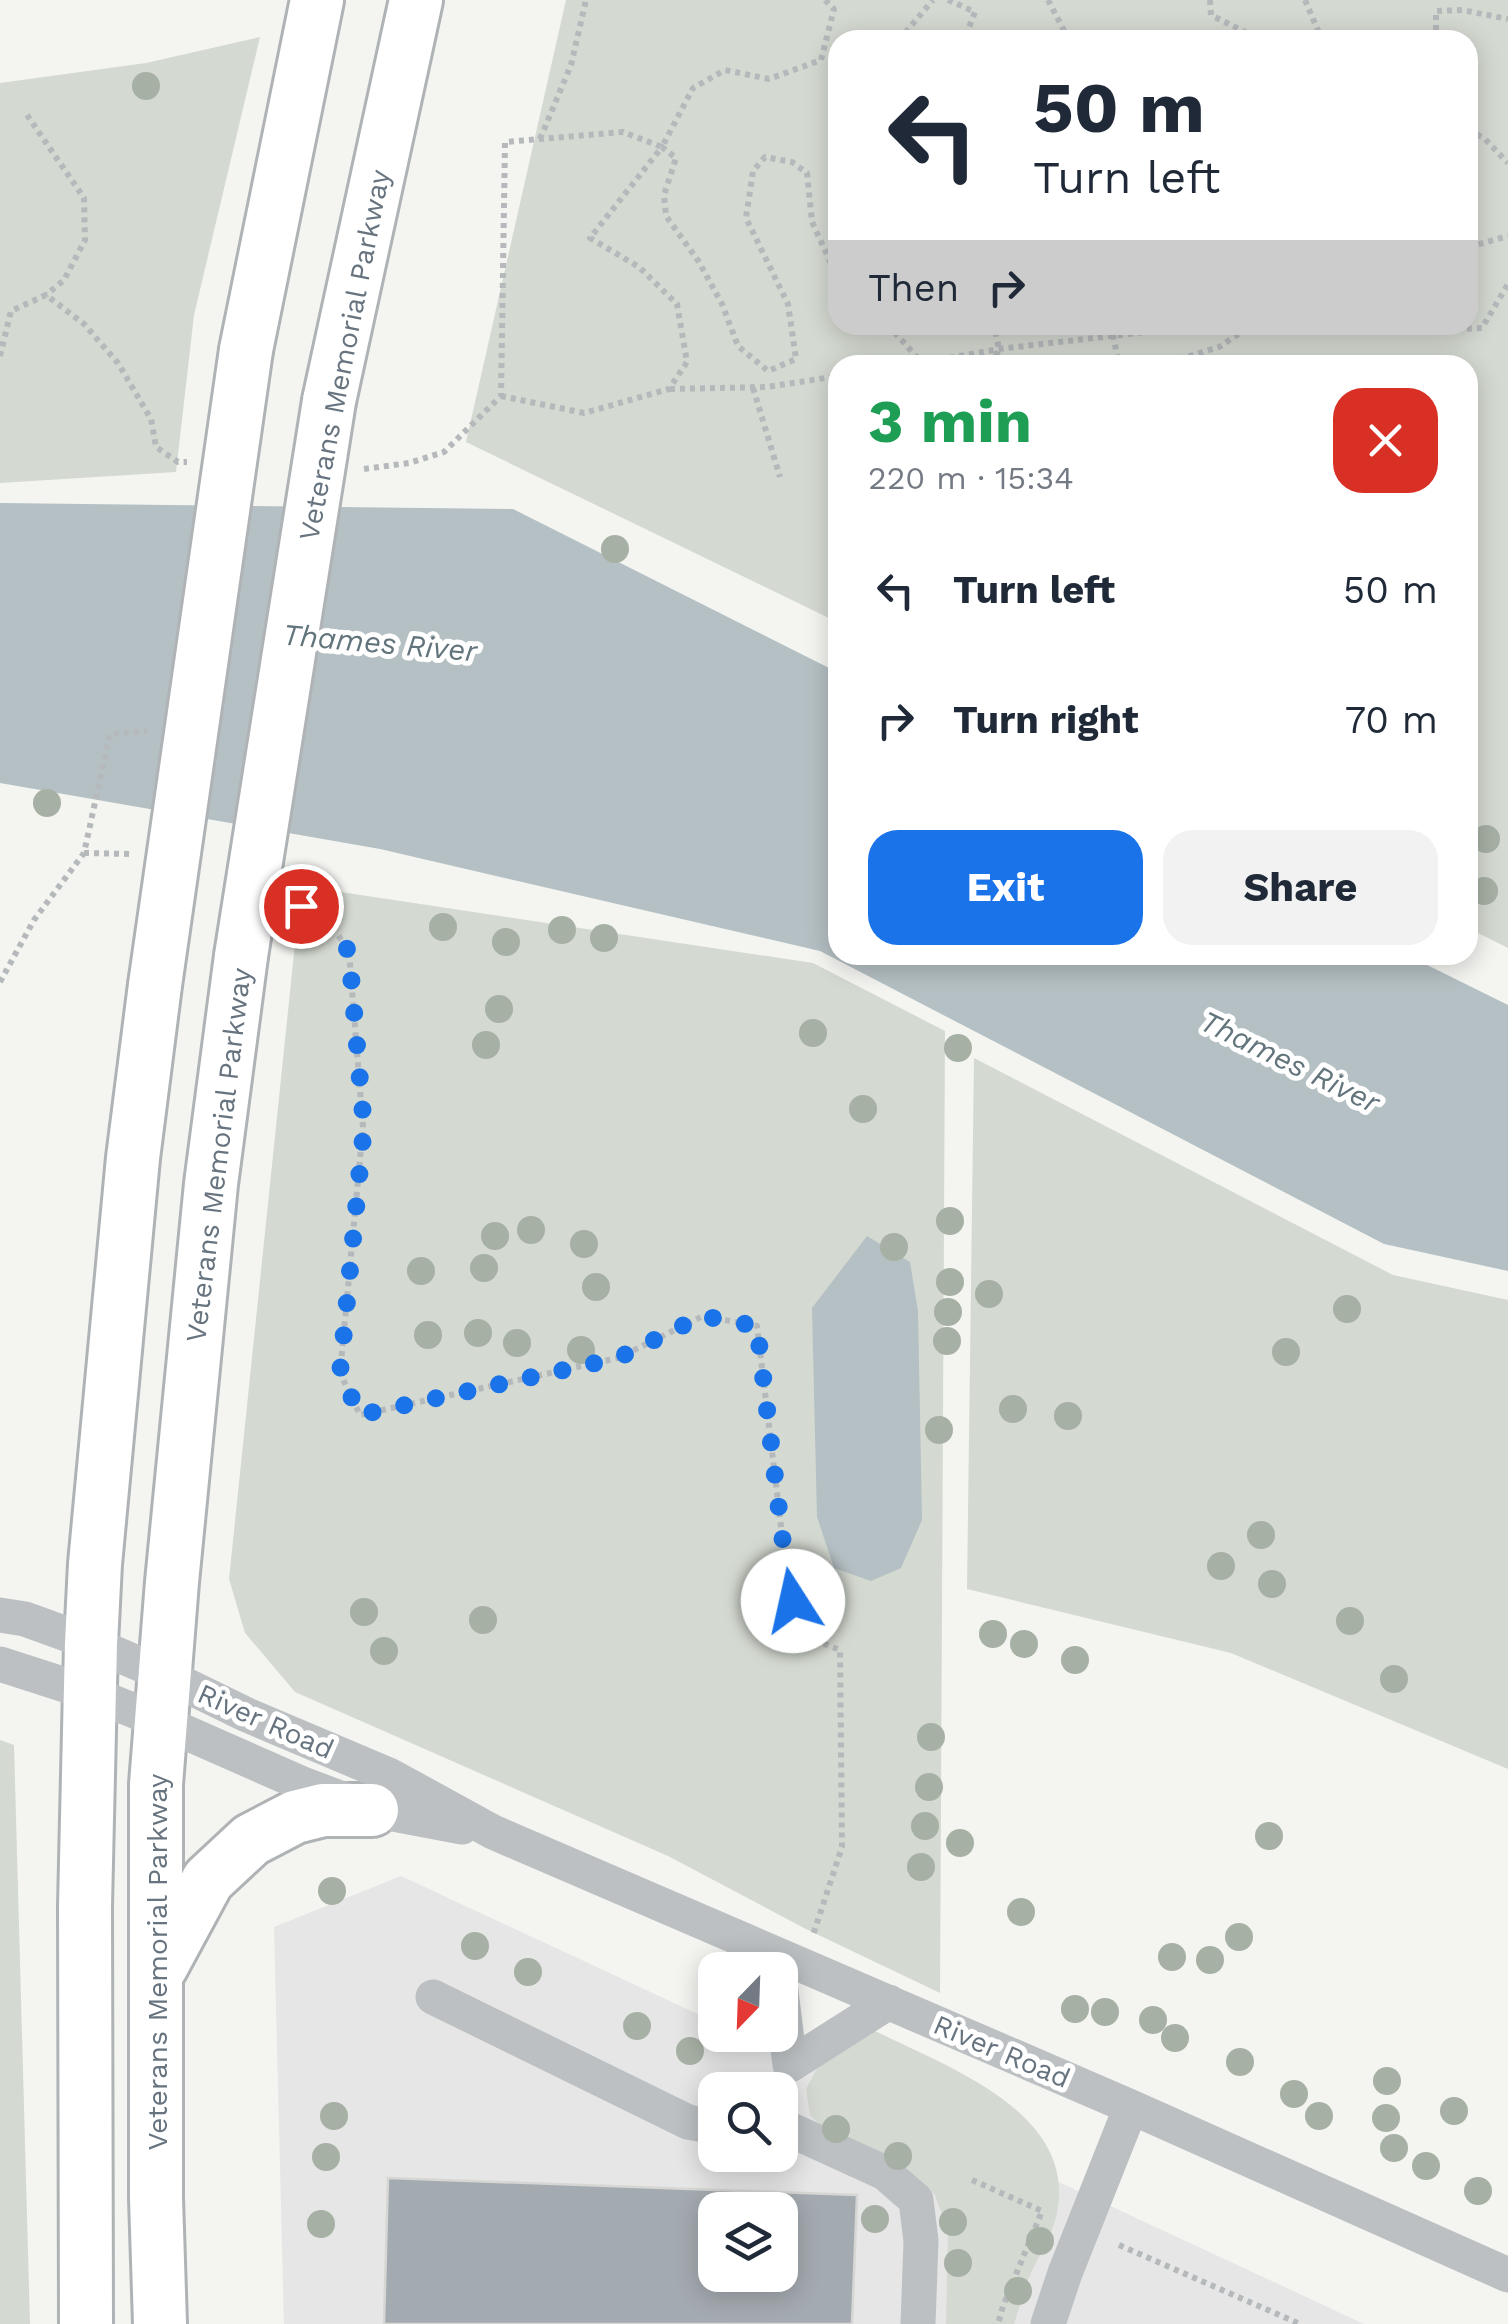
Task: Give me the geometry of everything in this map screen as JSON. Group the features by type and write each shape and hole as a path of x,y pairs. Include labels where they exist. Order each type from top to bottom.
{"highway":[{"path":"86,2324 85,1906 95,1564 133,1158 246,350 317,0"},
{"name":"Veterans Memorial Parkway","path":"160,2324 156,2198 156,1801 211,1184 240,956 330,401 416,0"},
{"path":"155,1978 208,1880 251,1840 295,1816 323,1810 372,1810"}],"street":[{"path":"0,1614 25,1619 91,1668 163,1698"},
{"path":"0,1664 91,1668"},
{"name":"River Road","path":"91,1668 163,1698 305,1785 372,1810 493,1832"},
{"name":"River Road","path":"163,1698 247,1715 389,1775 493,1832 752,1952"},
{"name":"River Road","path":"798,1972 890,2002 1508,2275"},
{"path":"434,1997 698,2124"},
{"path":"792,2072 890,2002"},
{"path":"1048,2324 1132,2107"},
{"path":"798,2133 885,2174 916,2200 921,2241 918,2324"}],"path":[{"path":"540,139 571,65 586,0"},
{"path":"825,0 834,9 829,30"},
{"path":"908,30 933,0"},
{"path":"948,0 975,12 968,30"},
{"path":"1048,0 1064,30"},
{"path":"1210,0 1211,15 1241,30"},
{"path":"1305,0 1318,30"},
{"path":"1436,30 1436,11 1462,10 1508,19"},
{"path":"669,390 687,362 677,304 639,267 590,238 662,147 693,88 724,70 769,79 821,60 828,33"},
{"path":"27,116 84,198 84,240 64,280 46,295"},
{"path":"828,257 812,222 806,173 792,162 765,157 753,170 746,218 788,304 796,358 768,370 738,346 722,304 699,262 666,216 664,195 676,158 662,147 623,132 505,142 501,396 584,413 669,390 754,388 828,377"},
{"path":"1478,135 1508,164"},
{"path":"1478,245 1508,236"},
{"path":"1478,328 1482,328 1508,284"},
{"path":"897,335 916,355"},
{"path":"996,335 996,355"},
{"path":"969,355 1122,335"},
{"path":"1193,355 1219,347 1237,335"},
{"path":"1114,336 1117,355"},
{"path":"754,388 780,477"},
{"path":"84,853 140,855"},
{"path":"281,894 330,922 349,952 364,1127 340,1373 360,1415 618,1358 702,1316 757,1326 786,1568 799,1634 840,1650 842,1847 791,1952"},
{"path":"972,2180 1042,2211 998,2324"},
{"path":"1120,2245 1300,2324"}],"shaded area":[{"path":"566,0 1508,0 1508,948 1478,933 1478,355 828,355 828,618 466,442"},
{"path":"260,37 194,315 176,472 0,483 0,83 146,63"},
{"path":"301,886 813,963 945,1031 940,1993 804,1928 668,1856 295,1692 245,1633 229,1579"},
{"path":"974,1058 1393,1275 1508,1300 1508,1769 1231,1653 967,1589"},
{"path":"0,1740 14,1745 30,2324 0,2324"},
{"path":"401,1876 698,2014 698,2052 780,2052 1364,2324 284,2324 274,1927"},
{"path":"875,2031 971,2078 1002,2098 1029,2122 1048,2149 1058,2181 1056,2217 1028,2280 1014,2324 946,2324 948,2232 935,2195 901,2163 825,2131 810,2115 806,2089 822,2059"}],"water":[{"name":"Thames River","path":"0,503 513,509 828,667 828,955 380,849 0,783"},
{"name":"Thames River","path":"847,965 1427,965 1508,1005 1508,1271 1384,1244"},
{"path":"867,1236 910,1262 918,1311 922,1520 901,1568 871,1581 834,1568 817,1517 812,1308"}],"building":[{"path":"388,2178 774,2192 698,2192 698,2292 798,2292 798,2193 857,2195 852,2324 384,2324"}],"route":[{"path":"301,906 330,922 349,952 364,1127 340,1373 360,1415 618,1358 702,1316 757,1326 793,1601"}]}
